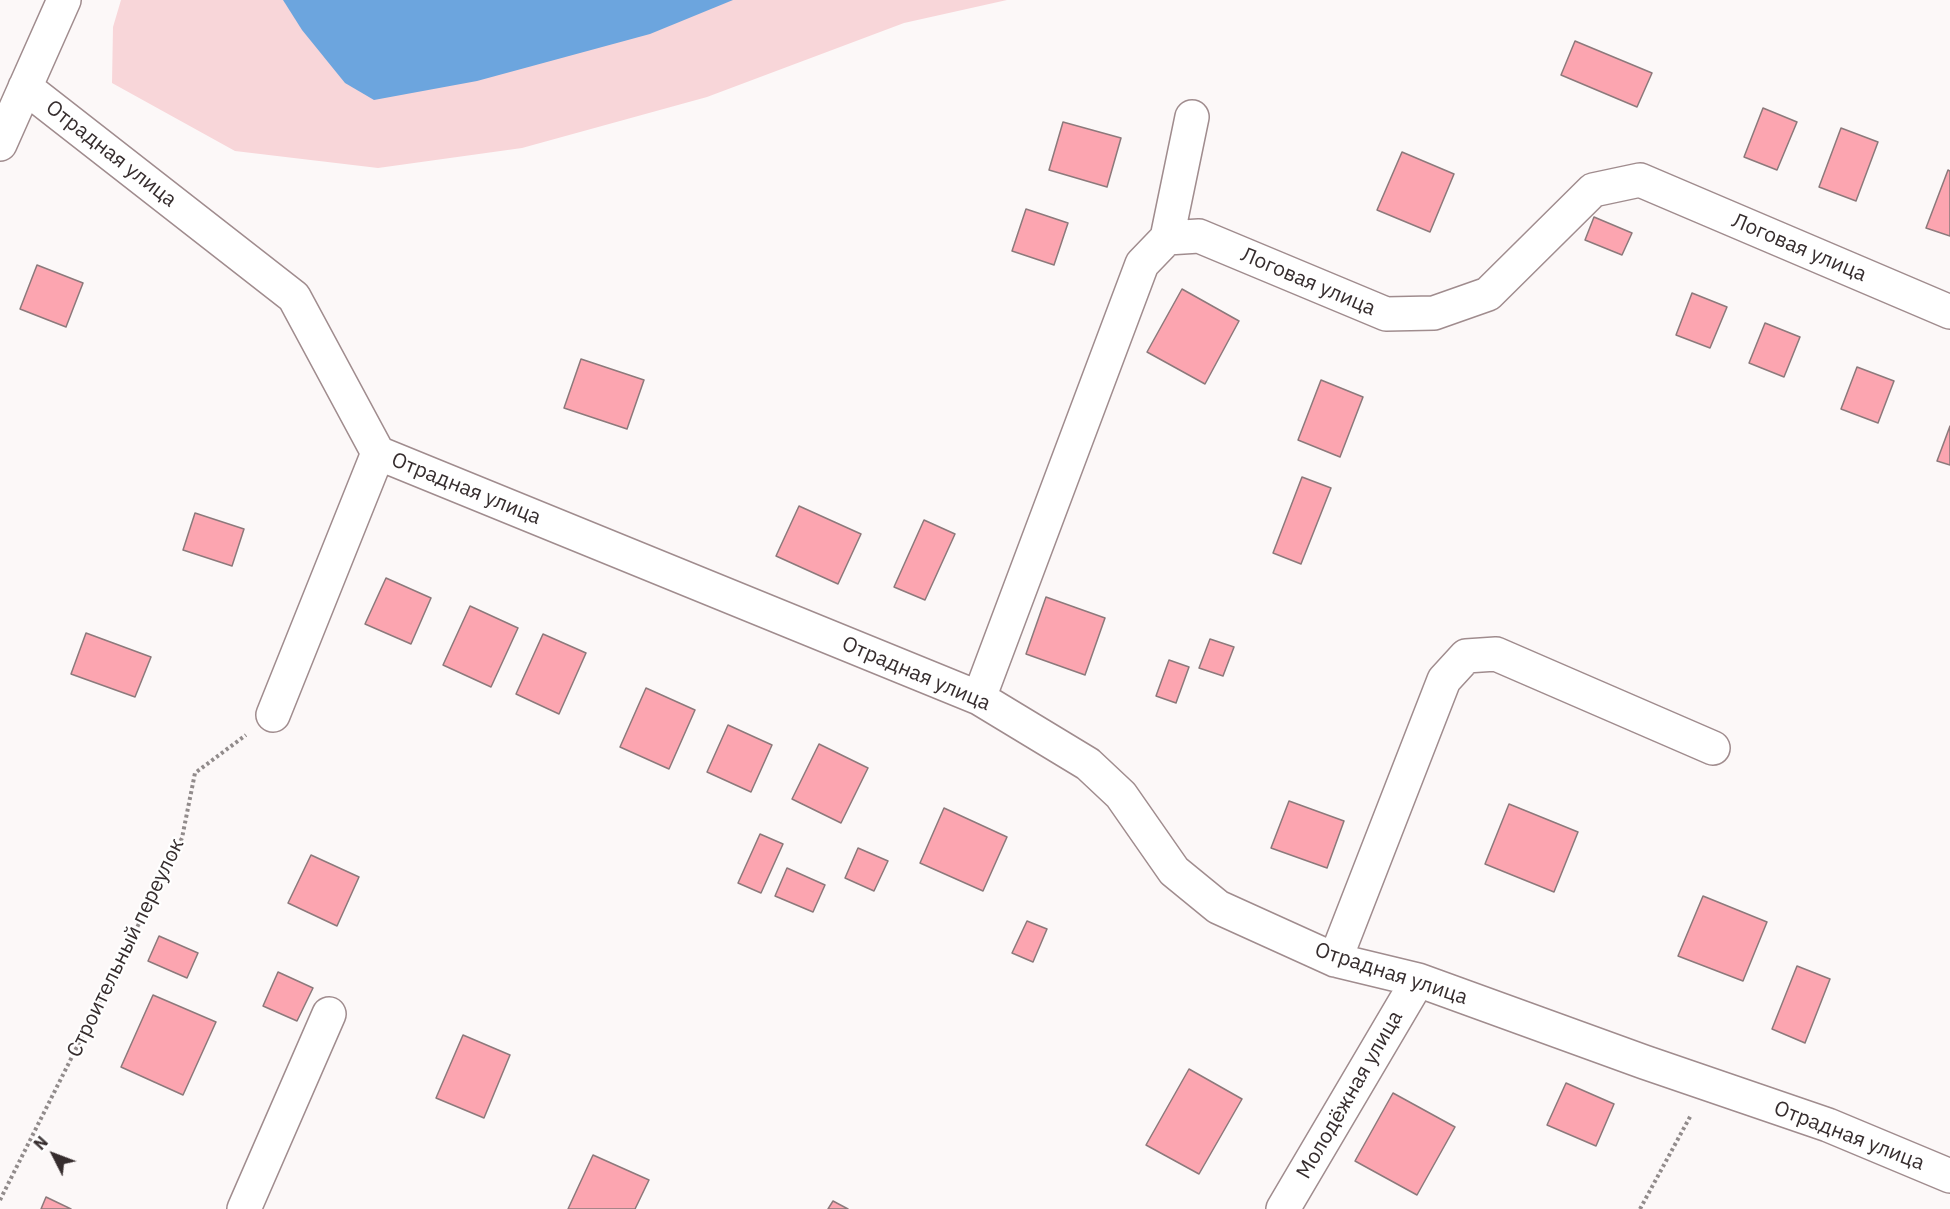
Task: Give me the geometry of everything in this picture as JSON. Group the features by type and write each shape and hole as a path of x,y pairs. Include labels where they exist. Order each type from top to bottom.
{"street":[{"path":"0,144 64,0"},
{"name":"Отрадная улица","path":"25,87 294,297 378,453 980,698 1088,764 1121,795 1174,871 1218,907 1335,960 1418,980 1828,1125 1950,1176"},
{"path":"980,698 1142,264 1167,238 1192,117"},
{"name":"Логовая улица","path":"1167,238 1199,236 1386,314 1434,313 1488,294 1593,190 1640,180 1950,312"},
{"path":"273,715 378,453"},
{"path":"1335,960 1444,680 1466,656 1496,654 1713,748"},
{"name":"Молодёжная улица","path":"1283,1209 1418,980"},
{"path":"244,1209 329,1014"}],"path":[{"name":"Строительный переулок","path":"0,1200 182,838 195,773 273,715"},
{"path":"1640,1209 1708,1084"}],"shaded area":[{"path":"121,0 1007,0 904,23 707,97 522,148 378,168 235,151 112,83 113,27"}],"water":[{"path":"283,0 733,0 650,34 477,81 374,100 345,83 302,30"}],"building":[{"path":"1575,41 1652,73 1637,107 1561,75"},
{"path":"1763,108 1797,122 1777,170 1744,157"},
{"path":"1063,122 1121,138 1107,187 1049,170"},
{"path":"1841,128 1878,142 1856,201 1819,187"},
{"path":"1402,152 1454,174 1430,232 1377,210"},
{"path":"1948,170 1950,171 1950,236 1926,228"},
{"path":"1026,209 1068,223 1054,265 1012,251"},
{"path":"1594,217 1632,233 1622,255 1585,240"},
{"path":"37,265 83,283 66,327 20,309"},
{"path":"1182,289 1239,321 1205,384 1147,352"},
{"path":"1692,293 1727,307 1710,348 1676,335"},
{"path":"1765,323 1800,337 1784,377 1749,363"},
{"path":"581,359 644,380 627,429 564,408"},
{"path":"1857,367 1894,381 1878,423 1841,409"},
{"path":"1321,380 1363,397 1340,457 1298,440"},
{"path":"1950,426 1950,465 1937,461"},
{"path":"1302,477 1331,488 1301,564 1273,553"},
{"path":"799,506 861,534 838,584 776,556"},
{"path":"195,513 244,529 232,566 183,550"},
{"path":"924,520 955,534 925,600 894,587"},
{"path":"386,578 431,598 411,644 365,624"},
{"path":"1046,597 1105,618 1085,675 1026,654"},
{"path":"470,606 518,628 491,687 443,665"},
{"path":"86,633 151,657 135,697 71,674"},
{"path":"543,634 586,653 559,714 516,694"},
{"path":"1210,639 1234,647 1223,676 1199,668"},
{"path":"1169,660 1189,667 1176,703 1156,696"},
{"path":"646,688 695,710 669,769 620,747"},
{"path":"728,725 772,745 751,792 707,772"},
{"path":"819,744 868,768 841,823 792,799"},
{"path":"1289,801 1344,821 1327,868 1271,848"},
{"path":"1509,804 1578,832 1554,892 1485,864"},
{"path":"944,808 1007,837 983,891 920,863"},
{"path":"760,834 783,844 761,893 738,883"},
{"path":"858,848 888,861 874,891 845,878"},
{"path":"311,855 359,877 337,926 288,903"},
{"path":"787,868 825,885 813,912 775,896"},
{"path":"1703,896 1767,922 1743,981 1678,956"},
{"path":"1027,921 1047,929 1033,962 1012,953"},
{"path":"159,936 198,953 187,978 148,961"},
{"path":"1797,966 1830,979 1805,1043 1772,1029"},
{"path":"278,972 313,988 297,1021 263,1006"},
{"path":"153,995 216,1022 183,1095 121,1067"},
{"path":"463,1035 510,1055 484,1118 436,1098"},
{"path":"1189,1069 1242,1099 1199,1174 1146,1145"},
{"path":"1566,1083 1614,1104 1596,1146 1547,1125"},
{"path":"1393,1093 1455,1127 1417,1195 1355,1161"},
{"path":"593,1155 649,1180 635,1209 568,1209"},
{"path":"46,1197 71,1209 41,1209"},
{"path":"833,1201 848,1209 828,1209"}]}
